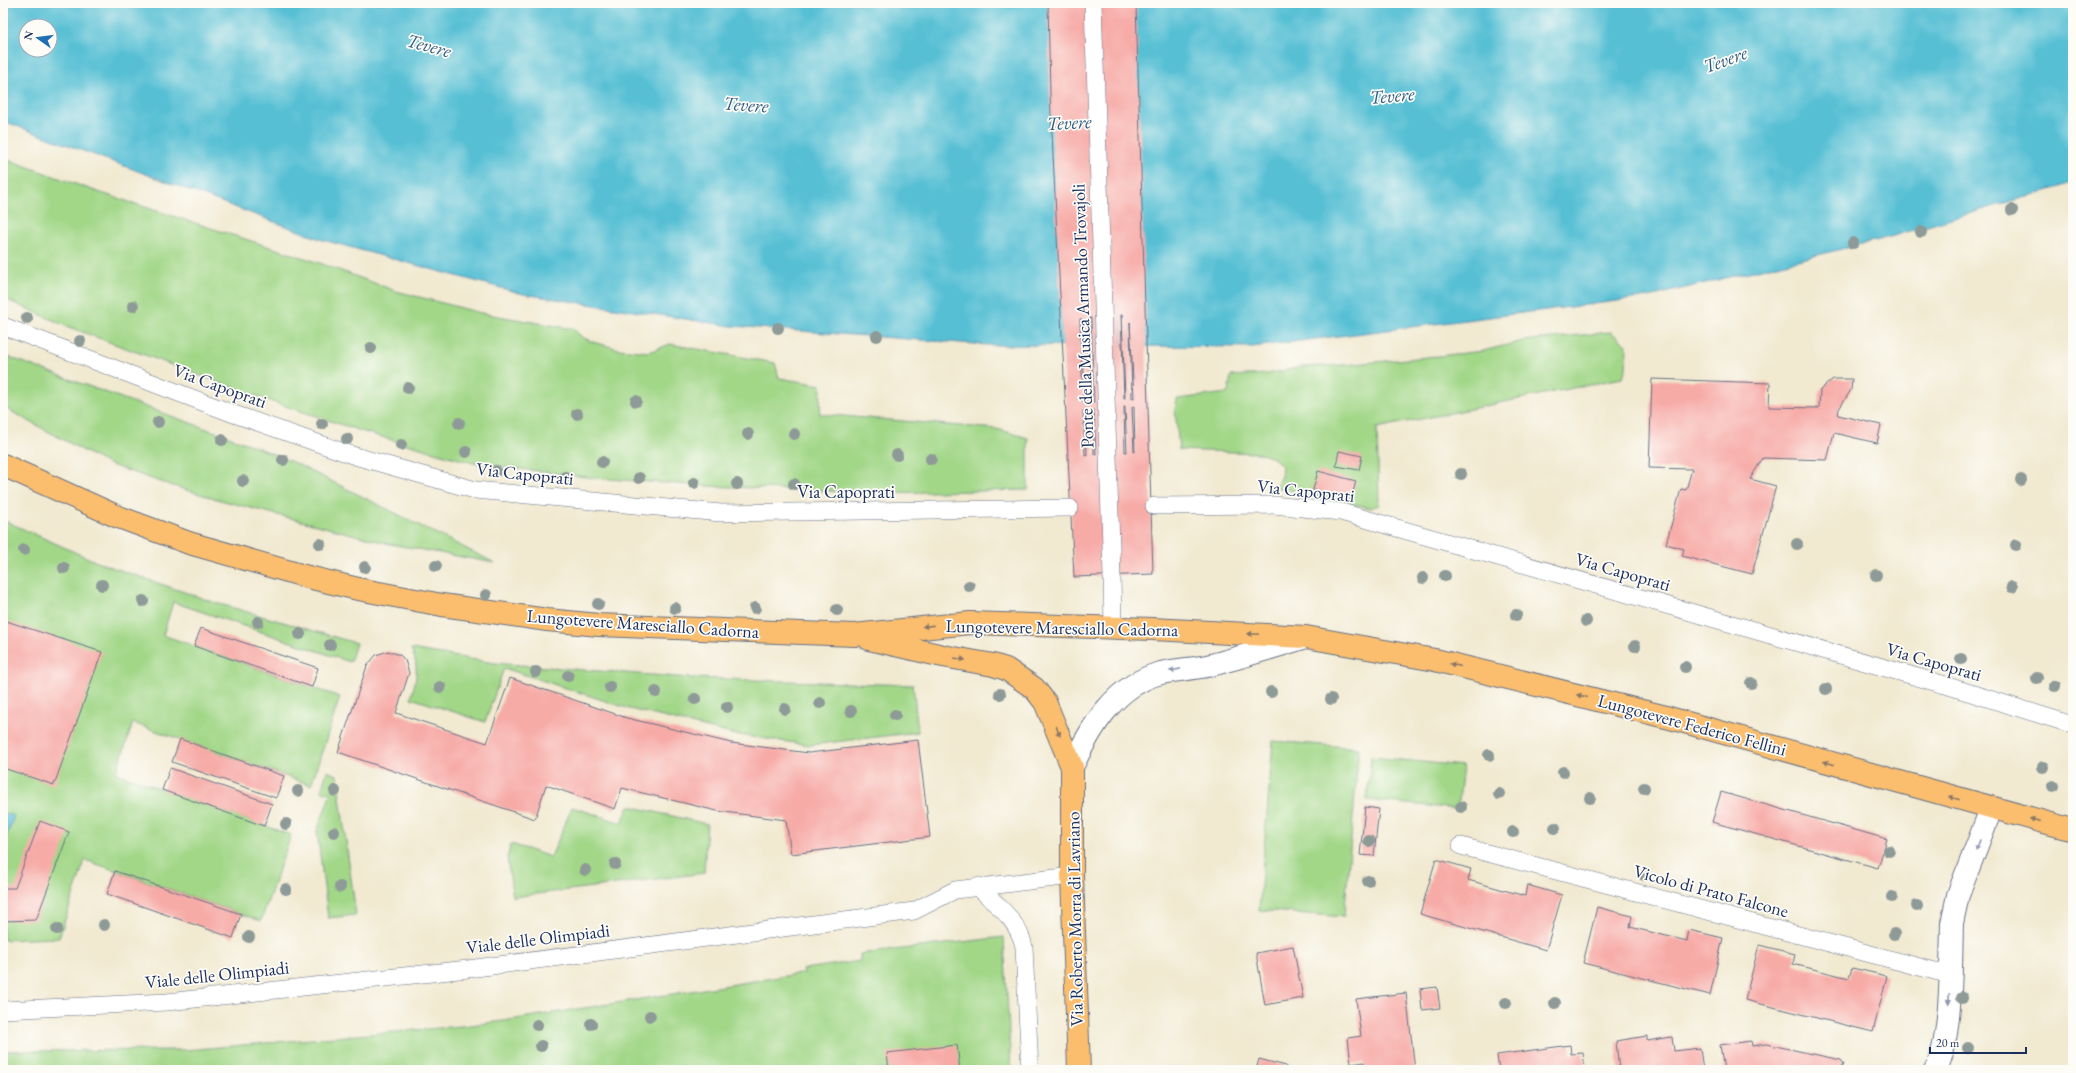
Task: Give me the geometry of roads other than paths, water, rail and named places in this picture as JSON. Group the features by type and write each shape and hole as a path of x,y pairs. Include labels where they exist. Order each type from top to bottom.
{"main road":[{"name":"Lungotevere Maresciallo Cadorna","path":"3,465 116,516 189,543 272,568 358,589 442,605 547,620 647,627 854,635 970,623 1113,627 1306,637"},
{"name":"Via Roberto Morra di Lavriano","path":"854,635 1006,669 1026,681 1034,688 1045,702 1072,767 1072,876 1079,1070"},
{"name":"Lungotevere Federico Fellini","path":"1306,637 1435,660 1666,717 1992,809 2073,830"}],"street":[{"name":"Via Roberto Morra di Lavriano","path":"1072,767 1093,726 1117,697 1132,685 1160,673 1214,664 1306,637"},
{"path":"1936,1070 1942,1055 1946,1035 1955,905 1992,809"}],"lane":[{"name":"Ponte della Musica Armando Trovajoli","path":"1093,3 1113,627"},
{"name":"Via Capoprati","path":"3,326 234,414 355,456 474,490 721,513 1070,508"},
{"name":"Via Capoprati","path":"1154,506 1273,505 1341,512 1945,685 2073,725"},
{"name":"Vicolo di Prato Falcone","path":"1462,846 1950,975"},
{"name":"Viale delle Olimpiadi","path":"3,1010 167,1002 468,969 914,911 955,890 977,886 1072,876"},
{"path":"977,886 1016,924 1021,934 1024,947 1030,1070"}],"water":[{"name":"Tevere","path":"3,3 2073,3 2073,183 1890,237 1649,297 1252,347 988,345 731,326 523,294 323,240 3,121"},
{"path":"3,812 14,816 3,847"}]}
